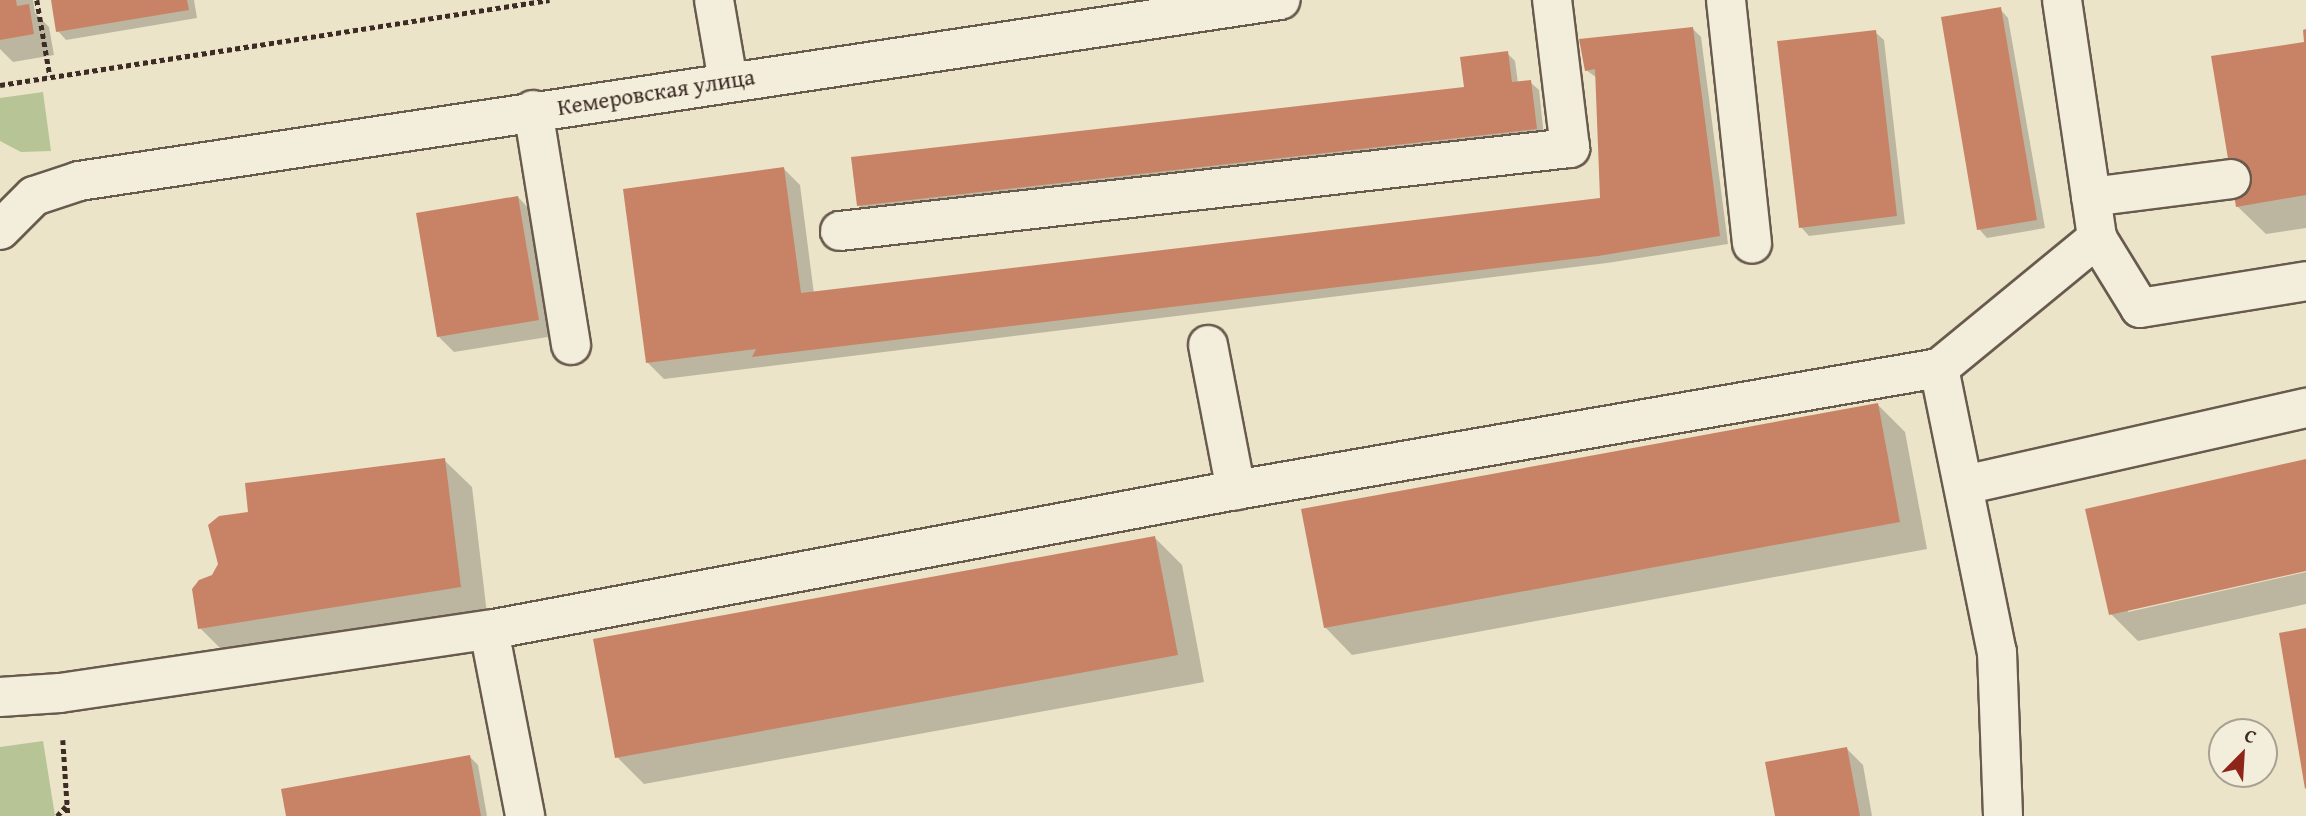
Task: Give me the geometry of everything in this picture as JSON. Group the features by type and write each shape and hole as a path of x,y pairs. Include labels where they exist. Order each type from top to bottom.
{"street":[{"path":"714,0 728,81"},
{"name":"Кемеровская улица","path":"0,230 34,196 79,181 1204,6 1280,0"},
{"path":"840,231 1570,148 1552,0"},
{"path":"1726,0 1752,244"},
{"path":"2062,0 2097,238 2140,308 2306,281"},
{"path":"533,110 571,345"},
{"path":"2091,197 2231,179"},
{"path":"0,697 60,693 489,630 1236,489 1938,368 2097,238"},
{"path":"1208,345 1236,489"},
{"path":"1938,368 1997,652 2003,816"},
{"path":"1964,485 2306,408"},
{"path":"489,630 525,816"}],"path":[{"path":"37,0 50,76"},
{"path":"0,85 549,0"},
{"path":"60,693 68,816"},
{"path":"57,816 66,805"}],"green space":[{"path":"43,92 51,151 21,152 0,141 0,98"},
{"path":"43,741 55,816 0,816 0,747"}],"building":[{"path":"0,0 16,0 17,6 29,4 34,34 0,40"},
{"path":"51,0 187,0 189,10 56,32"},
{"path":"2001,7 2037,220 1977,230 1941,17"},
{"path":"1693,27 1720,236 1598,256 752,357 756,349 646,363 623,189 784,167 801,293 1600,198 1595,69 1585,71 1579,39"},
{"path":"2306,29 2306,195 2236,207 2211,56 2304,42 2303,30"},
{"path":"1876,30 1897,216 1799,228 1777,41"},
{"path":"1508,51 1512,82 1531,80 1537,129 857,206 851,157 1464,87 1460,57"},
{"path":"518,196 539,320 437,337 416,213"},
{"path":"1878,403 1900,522 1324,628 1301,509"},
{"path":"445,458 461,587 198,629 192,589 199,580 212,575 218,564 208,525 219,516 248,512 245,483"},
{"path":"2306,459 2306,571 2109,615 2085,509"},
{"path":"1155,536 1178,655 615,758 593,639"},
{"path":"2306,628 2306,788 2305,789 2279,633"},
{"path":"1847,747 1860,816 1775,816 1765,762"},
{"path":"470,755 481,816 286,816 281,789"}]}
